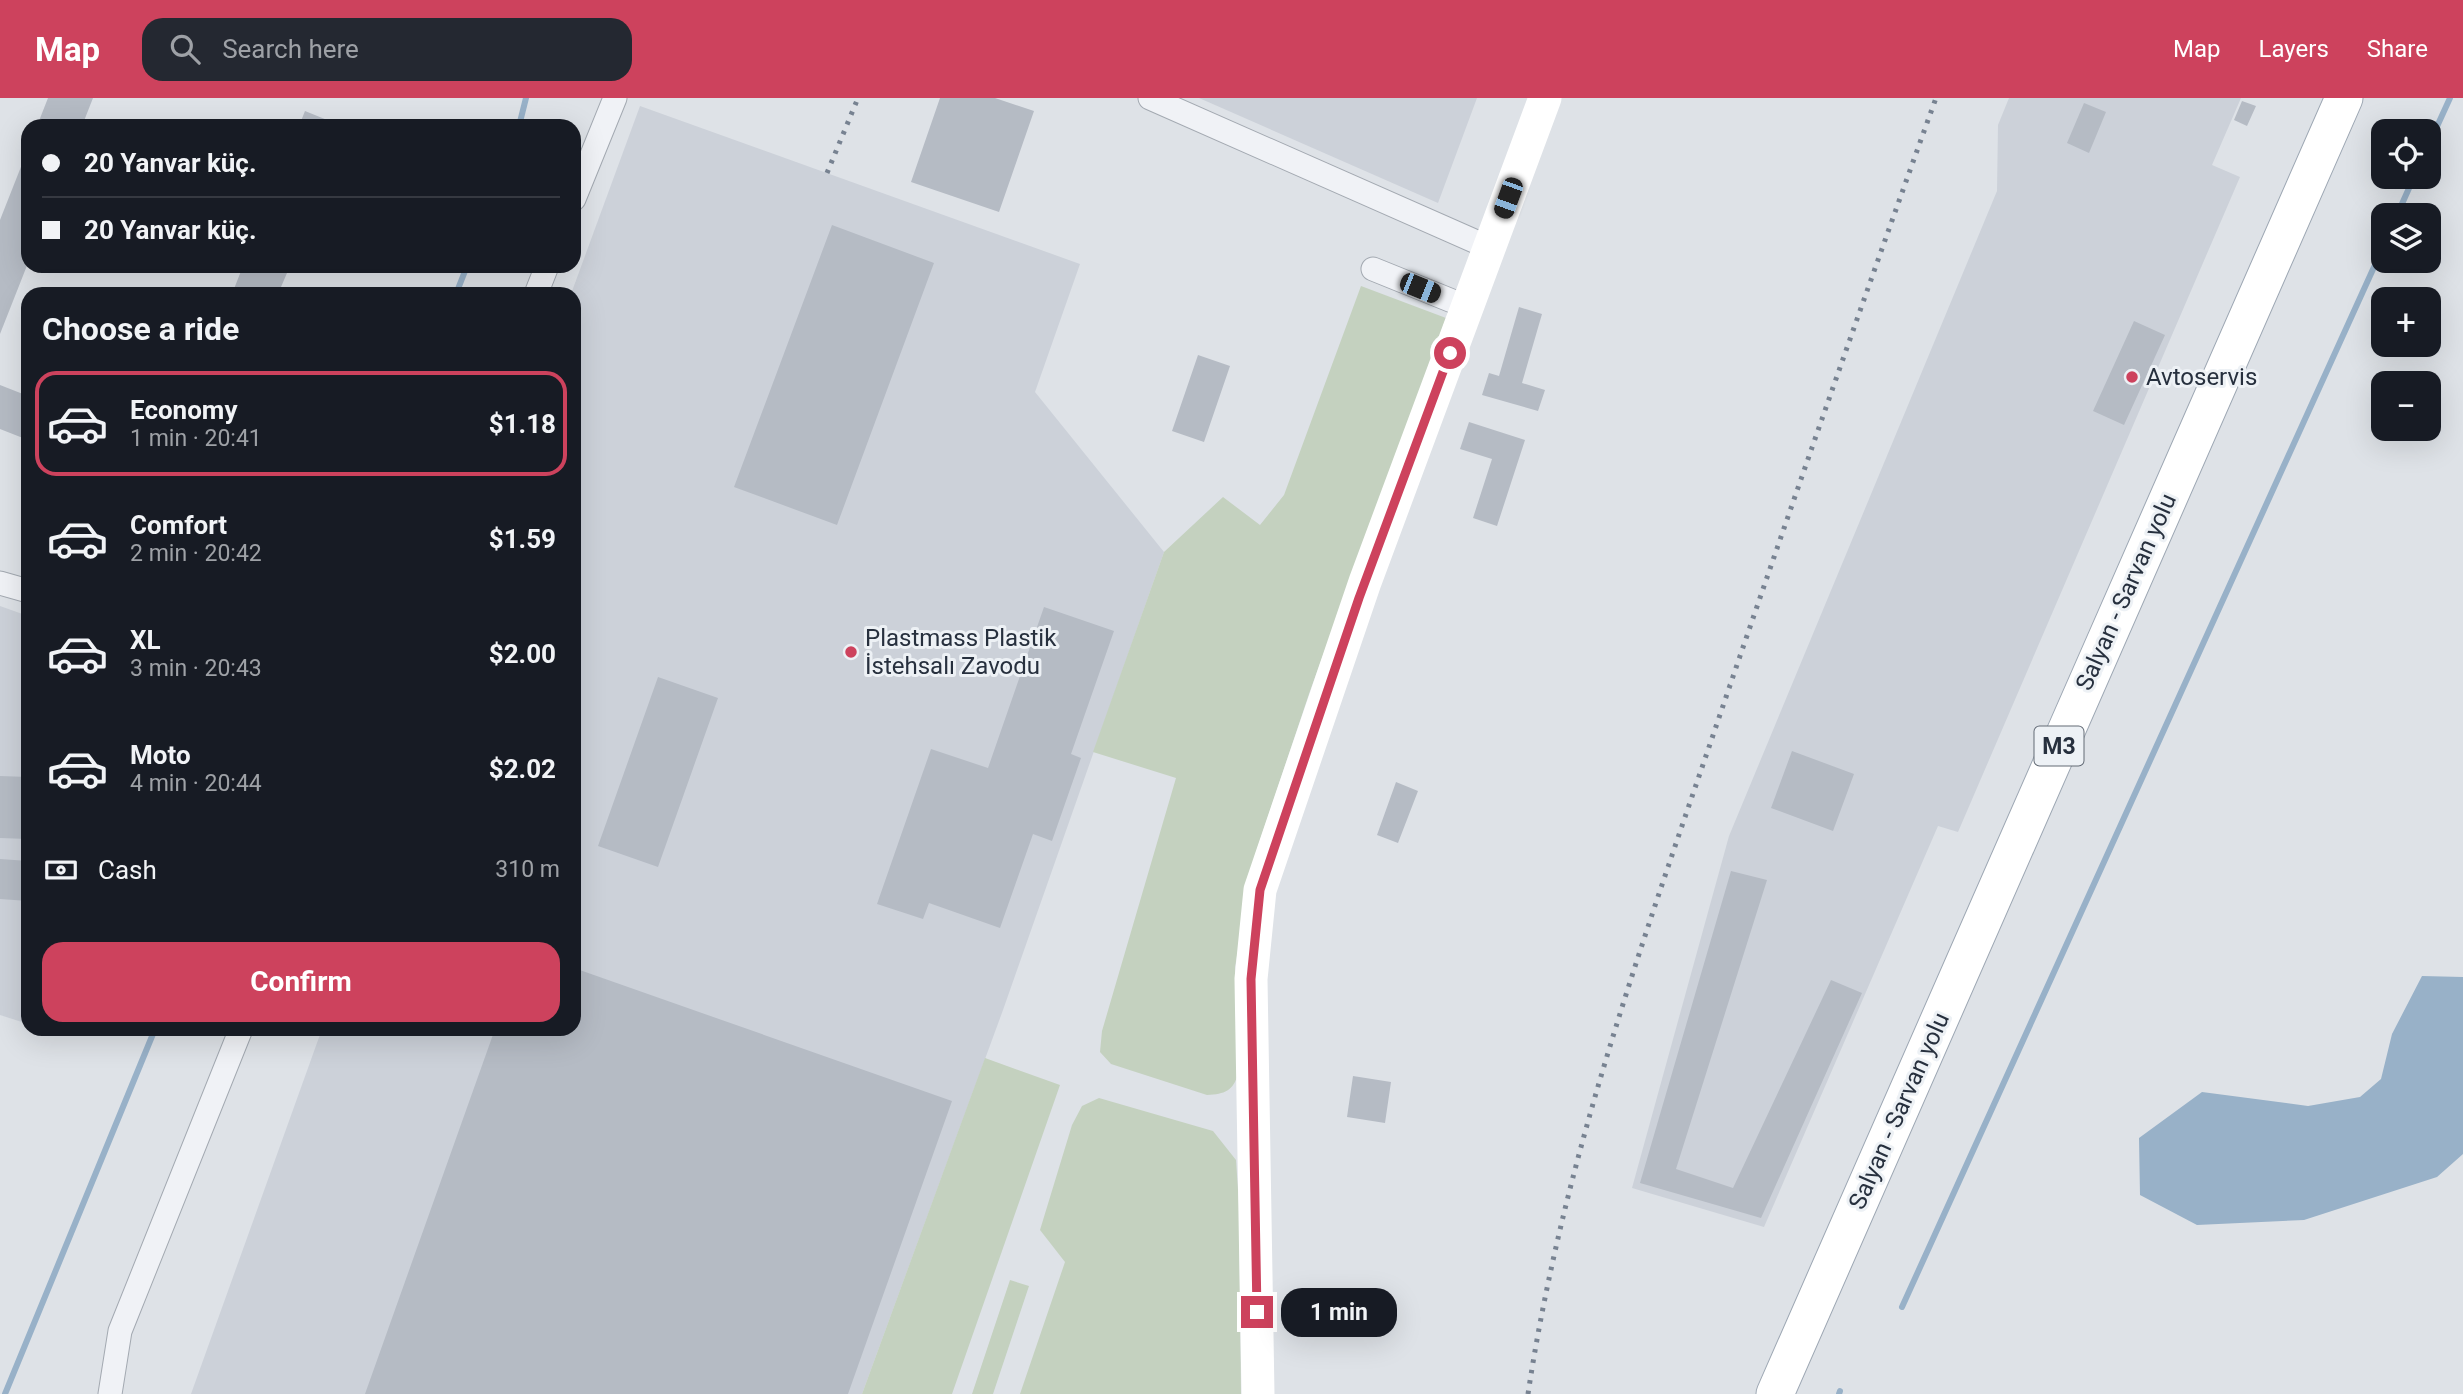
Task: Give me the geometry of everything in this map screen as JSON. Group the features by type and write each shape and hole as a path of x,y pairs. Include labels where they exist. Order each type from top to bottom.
{"main road":[{"name":"Salyan - Sarvan yolu","path":"1775,1394 2343,98"}],"street":[{"path":"581,181 614,98"},
{"path":"1150,98 1166,108 1489,248"},
{"path":"1258,1394 1251,979 1260,890 1365,582 1545,98"},
{"path":"1373,270 1467,307"},
{"path":"0,583 21,589"},
{"path":"110,1394 120,1331 238,1036"}],"shaded area":[{"path":"1199,98 1477,98 1438,203"},
{"path":"2009,98 2241,98 2212,165 2240,177 1958,832 1938,826 1764,1227 1632,1188 1729,836 1997,191 1998,125"},
{"name":"Plastmass Plastik İstehsalı Zavodu","path":"640,106 1080,264 1035,392 1164,552 1003,1010 862,1394 191,1394 319,1036 581,1036 581,287 574,287 581,273"},
{"path":"0,606 21,614 21,1022 0,1015"}],"green space":[{"path":"1361,286 1446,318 1310,691 1255,855 1235,967 1238,1074 1234,1084 1227,1090 1207,1095 1111,1064 1100,1052 1102,1031 1176,778 1093,752 1164,552 1223,497 1260,525 1284,495"},
{"path":"985,1058 1060,1085 952,1394 862,1394"},
{"path":"1099,1098 1213,1131 1236,1160 1241,1394 1020,1394 1065,1262 1040,1230 1072,1125 1082,1106"},
{"path":"1010,1280 1029,1286 993,1394 972,1394"}],"water":[{"path":"2422,976 2463,977 2463,1154 2437,1177 2304,1220 2197,1225 2140,1195 2139,1138 2202,1092 2308,1106 2360,1097 2381,1079 2392,1034"}],"building":[{"path":"48,98 93,98 85,119 40,119"},
{"path":"940,98 995,98 1034,111 999,212 911,182"},
{"path":"2242,101 2256,106 2247,126 2234,120"},
{"path":"2084,103 2106,112 2089,153 2067,143"},
{"path":"305,111 325,119 302,119"},
{"path":"21,167 21,273 24,273 0,334 0,220"},
{"path":"832,225 934,263 837,525 734,487"},
{"path":"240,273 287,273 281,287 235,287"},
{"path":"1519,307 1542,314 1522,383 1545,390 1538,411 1482,395 1489,373 1499,376"},
{"path":"2134,321 2165,335 2124,425 2093,411"},
{"path":"1198,355 1230,366 1204,442 1172,431"},
{"path":"0,385 21,393 21,437 0,429"},
{"path":"1469,422 1525,440 1497,526 1473,518 1492,459 1460,449"},
{"path":"1044,607 1114,631 1071,754 1081,758 1052,841 1033,834 1000,928 929,903 923,919 877,904 931,749 988,768"},
{"path":"658,677 718,698 658,867 598,846"},
{"path":"1792,751 1854,774 1833,831 1771,808"},
{"path":"0,776 21,777 21,839 0,838"},
{"path":"1396,782 1418,791 1398,843 1377,835"},
{"path":"0,859 21,860 21,900 0,899"},
{"path":"1731,871 1767,880 1676,1169 1733,1188 1831,980 1862,993 1761,1218 1640,1183"},
{"path":"581,970 952,1101 848,1394 365,1394 493,1036 581,1036"},
{"path":"1353,1076 1391,1082 1385,1123 1347,1117"}],"waterway":[{"path":"521,119 526,98"},
{"path":"2440,119 2450,98"},
{"path":"2402,203 2409,189"},
{"path":"459,287 464,273"},
{"path":"1902,1307 2371,273"},
{"path":"5,1394 152,1036"}],"railway":[{"path":"827,173 858,98"},
{"path":"1528,1394 1560,1230 1580,1149 1628,988 1792,505 1936,98"}],"place":[{"name":"Avtoservis","path":"2132,377"},
{"name":"Plastmass Plastik İstehsalı Zavodu","path":"851,652"}],"route":[{"path":"1257,1312 1251,979 1253,937 1260,890 1359,598 1450,353"}]}
